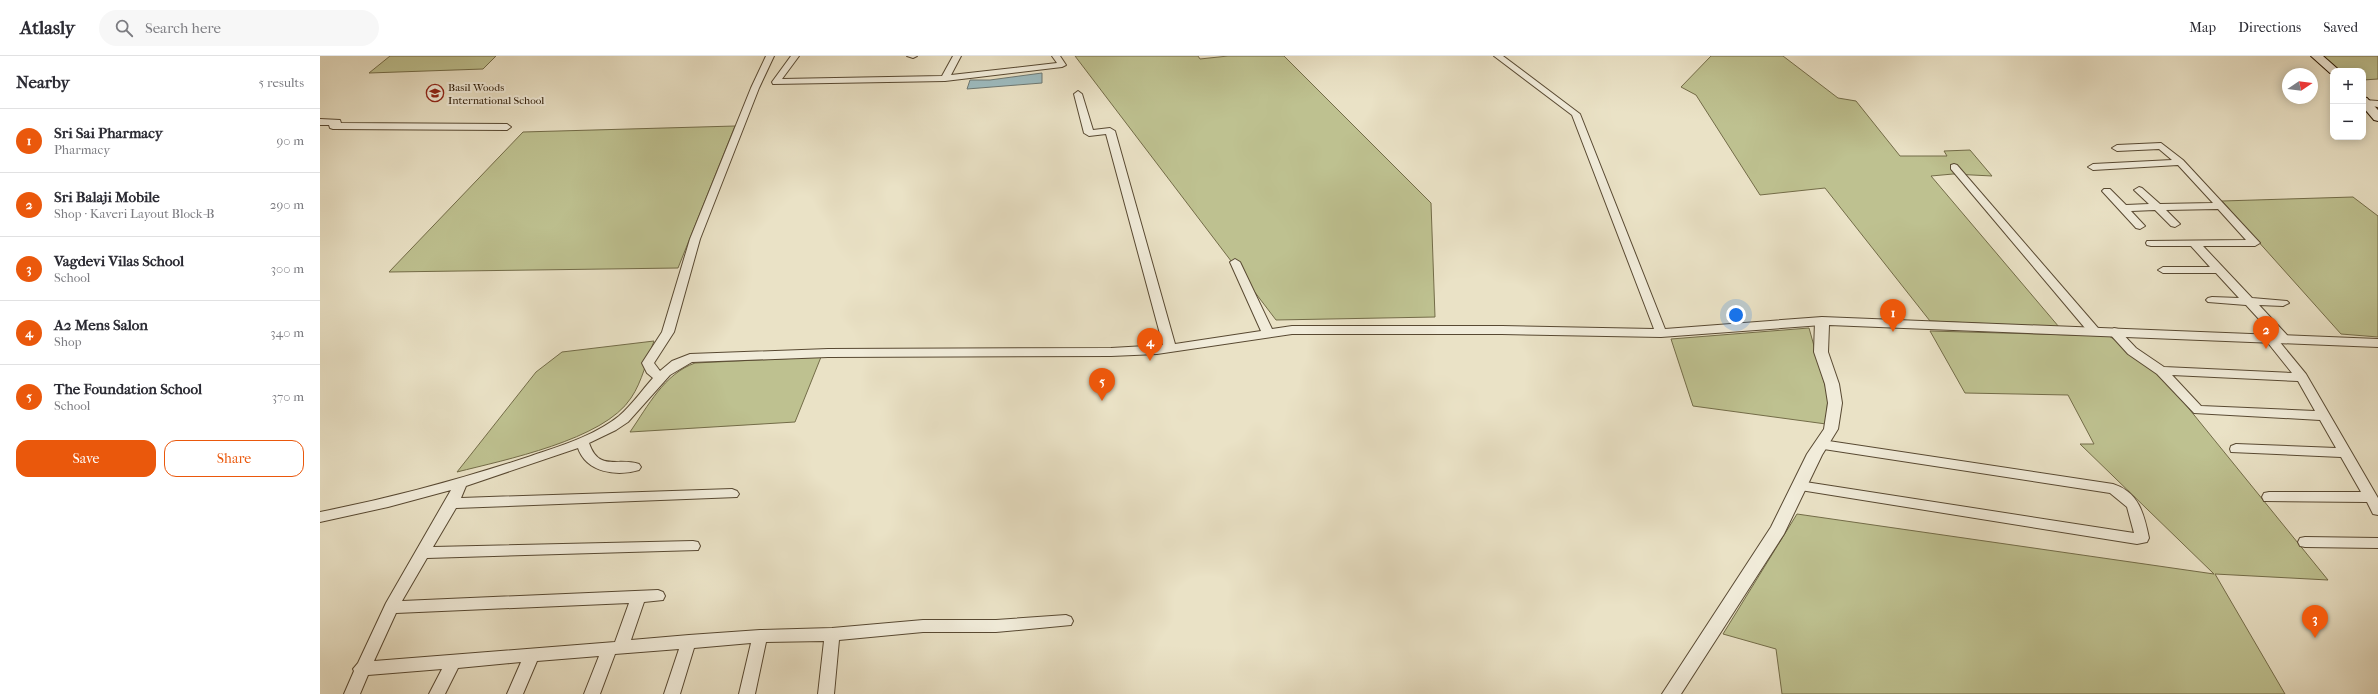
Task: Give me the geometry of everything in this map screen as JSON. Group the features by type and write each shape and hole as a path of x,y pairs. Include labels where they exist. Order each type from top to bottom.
{"main road":[{"path":"2316,56 2330,68"},
{"path":"2366,103 2378,117"}],"street":[{"path":"659,376 651,370 648,363 668,332 695,239 755,88 770,56"},
{"path":"795,56 776,82 945,78 1062,65 1056,56"},
{"path":"945,78 957,56"},
{"path":"1498,56 1576,114 1661,334"},
{"path":"1078,94 1089,134 1110,131 1170,348"},
{"path":"2366,101 2378,104"},
{"path":"320,122 337,122 334,126 507,127"},
{"path":"2117,148 2161,146 2180,162 2219,206 2255,243 2151,243"},
{"path":"2093,167 2180,162"},
{"path":"1954,167 2094,331"},
{"path":"2139,190 2175,224"},
{"path":"2107,191 2140,226"},
{"path":"2124,208 2219,206"},
{"path":"2194,243 2249,301 2277,338 2302,377 2344,453 2378,510"},
{"path":"1235,262 1268,334"},
{"path":"2163,270 2220,270"},
{"path":"2212,300 2283,303"},
{"path":"1671,694 1778,530 1815,454 1831,429 1835,403 1832,384 1821,352 1822,320"},
{"path":"320,517 462,482 582,442 613,426 628,415 643,400 659,376 676,363 690,358 828,353 1111,352 1170,348 1292,330 1502,330 1661,334 1822,320 2378,343"},
{"path":"2114,332 2132,351 2161,370 2198,410 2324,416"},
{"path":"2161,370 2302,377"},
{"path":"582,442 585,454 594,463 602,467 634,467"},
{"path":"1799,486 2137,539 2142,538 2135,506 2127,496 2113,489 1822,445"},
{"path":"2236,449 2344,453"},
{"path":"352,694 361,669 391,607 452,503 462,482"},
{"path":"452,503 732,494"},
{"path":"2269,497 2370,497"},
{"path":"2306,542 2378,543"},
{"path":"423,553 693,546"},
{"path":"391,607 658,596"},
{"path":"592,694 639,597"},
{"path":"361,669 760,636 832,634 923,626 996,626 1066,621"},
{"path":"826,694 832,634"},
{"path":"747,694 760,636"},
{"path":"672,694 688,641"},
{"path":"515,694 532,655"},
{"path":"437,694 453,662"}],"green space":[{"path":"390,56 496,56 483,69 369,73"},
{"path":"1075,56 1198,56 1200,59 1228,56 1284,56 1431,203 1435,317 1276,320"},
{"path":"1711,56 1783,56 1838,98 1856,101 1900,156 1947,156 1944,151 1970,150 1992,176 1953,174 1931,176 2059,327 1930,321 1825,188 1760,195 1696,95 1681,87"},
{"path":"2324,56 2378,56 2378,79 2366,80 2366,68 2336,68"},
{"path":"735,126 678,268 389,272 523,132"},
{"path":"2353,197 2378,216 2378,337 2341,334 2222,201"},
{"path":"1809,328 1828,396 1826,424 1693,406 1671,339"},
{"path":"1930,331 2109,336 2123,345 2135,359 2160,373 2328,580 2215,574 2285,694 1782,694 1776,649 1723,634 1797,514 2214,574 2080,444 2094,444 2068,395 1965,393"},
{"path":"654,341 635,392 618,413 599,426 552,446 457,472 536,372 562,352"},
{"path":"821,357 795,422 630,432 650,402 666,383 684,368 695,363"}],"water":[{"path":"1042,73 1042,83 967,89 970,80 990,80"}],"place":[{"name":"Basil Woods International School","path":"435,93"},
{"name":"Sri Sai Pharmacy","path":"1893,332"},
{"name":"Sri Balaji Mobile","path":"2266,349"},
{"name":"A2 Mens Salon","path":"1150,361"},
{"name":"The Foundation School","path":"1102,401"},
{"name":"Vagdevi Vilas School","path":"2315,638"}]}
